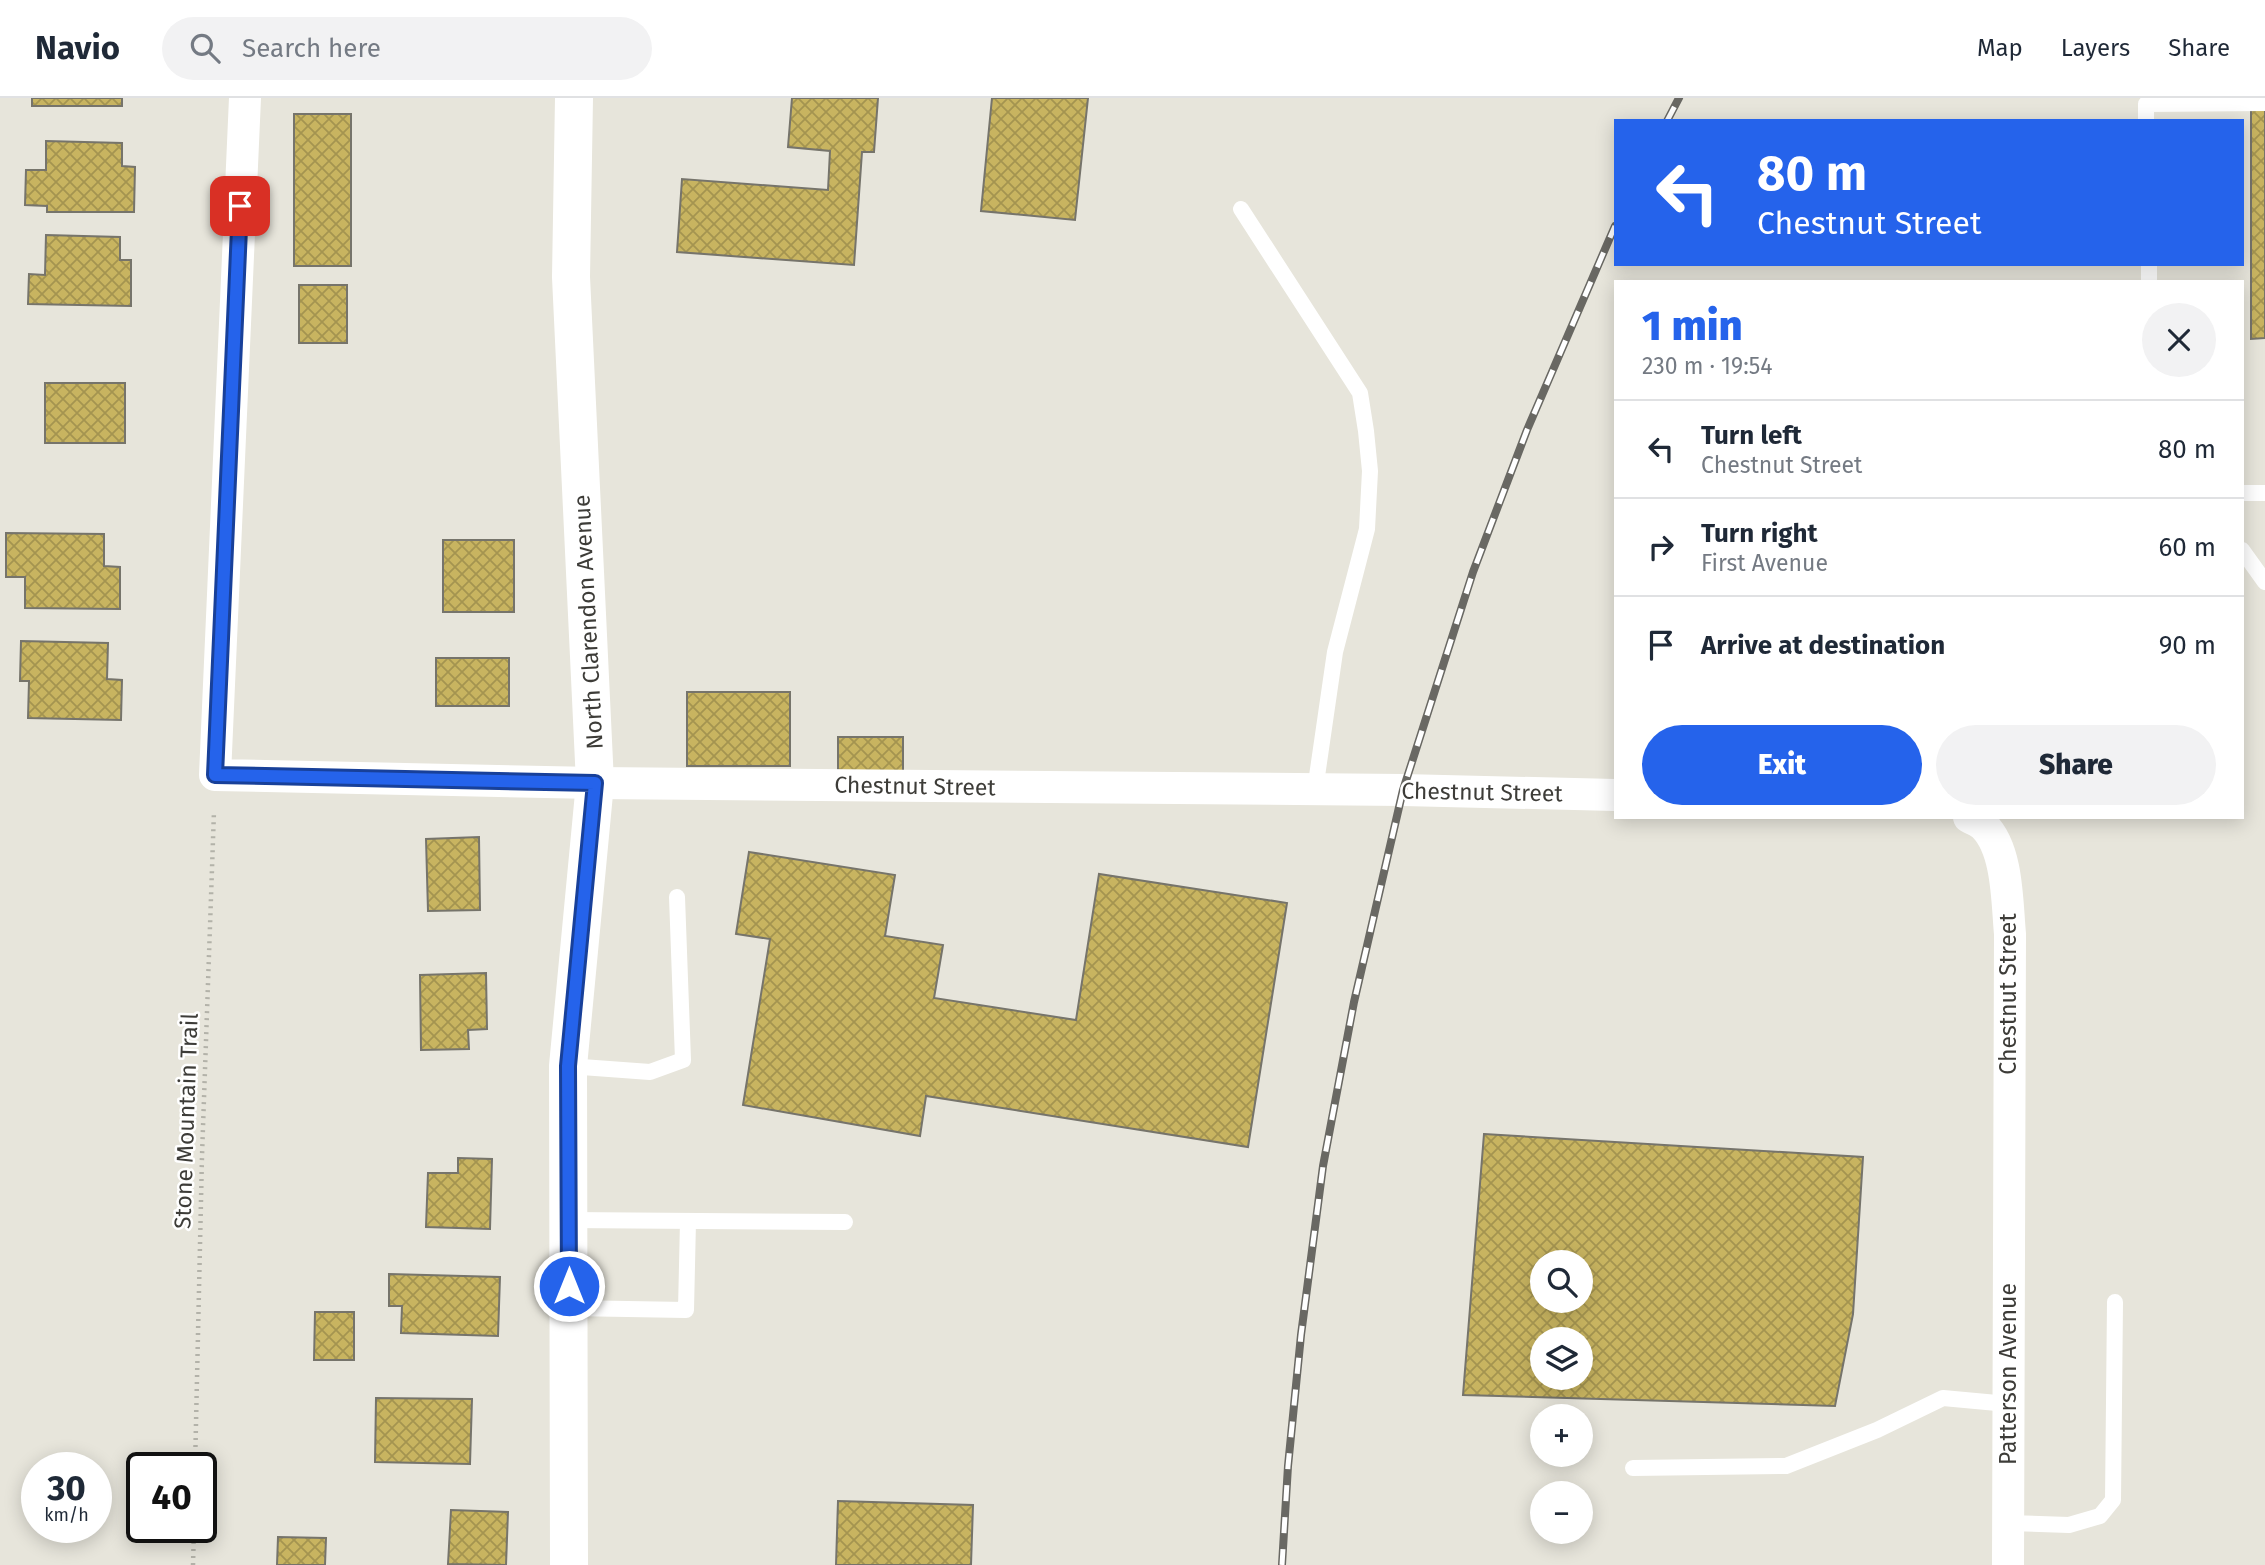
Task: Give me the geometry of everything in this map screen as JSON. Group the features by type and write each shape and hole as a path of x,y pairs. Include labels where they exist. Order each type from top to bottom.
{"street":[{"path":"215,775 244,98"},
{"name":"North Clarendon Avenue","path":"569,1565 568,1066 595,783 572,276 574,98"},
{"name":"Chestnut Street","path":"215,775 595,783 1614,795"},
{"name":"Chestnut Street","path":"1973,819 1984,825 1997,848 2005,877 2010,934 2008,1184"},
{"name":"Patterson Avenue","path":"2008,1184 2008,1565"}],"lane":[{"path":"2146,119 2146,104 2265,103"},
{"path":"1241,209 1360,393 1366,431 1370,471 1367,529 1335,652 1315,790"},
{"path":"2244,493 2265,493"},
{"path":"2244,553 2265,582"},
{"path":"568,1066 650,1072 683,1060 677,897"},
{"path":"568,1220 845,1222"},
{"path":"569,1308 686,1310 688,1221"},
{"path":"2008,1522 2069,1525 2100,1516 2113,1500 2115,1302"},
{"path":"1633,1468 1786,1466 1877,1430 1943,1398 2008,1404"}],"path":[{"name":"Stone Mountain Trail","path":"195,1452 215,775"},
{"path":"193,1565 194,1543"}],"building":[{"path":"32,98 122,98 122,106 32,106"},
{"path":"792,98 878,98 874,152 862,152 854,265 677,252 682,179 828,190 830,151 788,147"},
{"path":"992,98 1088,98 1075,220 981,211"},
{"path":"2251,110 2265,110 2265,338 2251,339"},
{"path":"294,114 351,114 351,266 294,266"},
{"path":"46,141 122,143 122,166 135,167 134,212 47,212 47,206 25,205 26,170 46,170"},
{"path":"46,235 120,237 120,260 131,260 131,306 28,304 29,274 45,275"},
{"path":"299,285 347,285 347,343 299,343"},
{"path":"45,383 125,383 125,443 45,443"},
{"path":"6,533 104,534 104,566 120,567 120,609 25,608 25,577 6,577"},
{"path":"443,540 514,540 514,612 443,612"},
{"path":"21,641 108,643 107,679 122,680 121,720 28,718 29,681 20,681"},
{"path":"436,658 509,658 509,706 436,706"},
{"path":"687,692 790,692 790,766 687,766"},
{"path":"838,737 903,737 903,779 838,779"},
{"path":"479,837 480,910 428,911 426,839"},
{"path":"749,852 895,875 885,936 943,945 934,998 1076,1020 1099,874 1287,903 1248,1147 926,1096 920,1136 743,1105 770,939 736,934"},
{"path":"486,973 487,1029 468,1030 469,1049 421,1050 420,975"},
{"path":"1484,1134 1863,1157 1853,1314 1835,1406 1463,1395"},
{"path":"458,1158 492,1159 490,1229 426,1227 428,1173 458,1173"},
{"path":"389,1274 500,1277 498,1336 401,1333 402,1306 389,1306"},
{"path":"315,1312 354,1312 354,1360 314,1360"},
{"path":"376,1398 472,1399 470,1464 375,1462"},
{"path":"838,1501 973,1505 971,1565 836,1565"},
{"path":"451,1510 508,1512 506,1565 448,1564"},
{"path":"278,1537 326,1538 325,1565 277,1565"}],"railway":[{"path":"1668,119 1679,98"},
{"path":"1282,1565 1288,1466 1301,1335 1323,1166 1354,1002 1403,790 1473,572 1527,430 1614,228"}],"route":[{"path":"240,206 215,775 595,783 568,1066 569,1286"}]}
